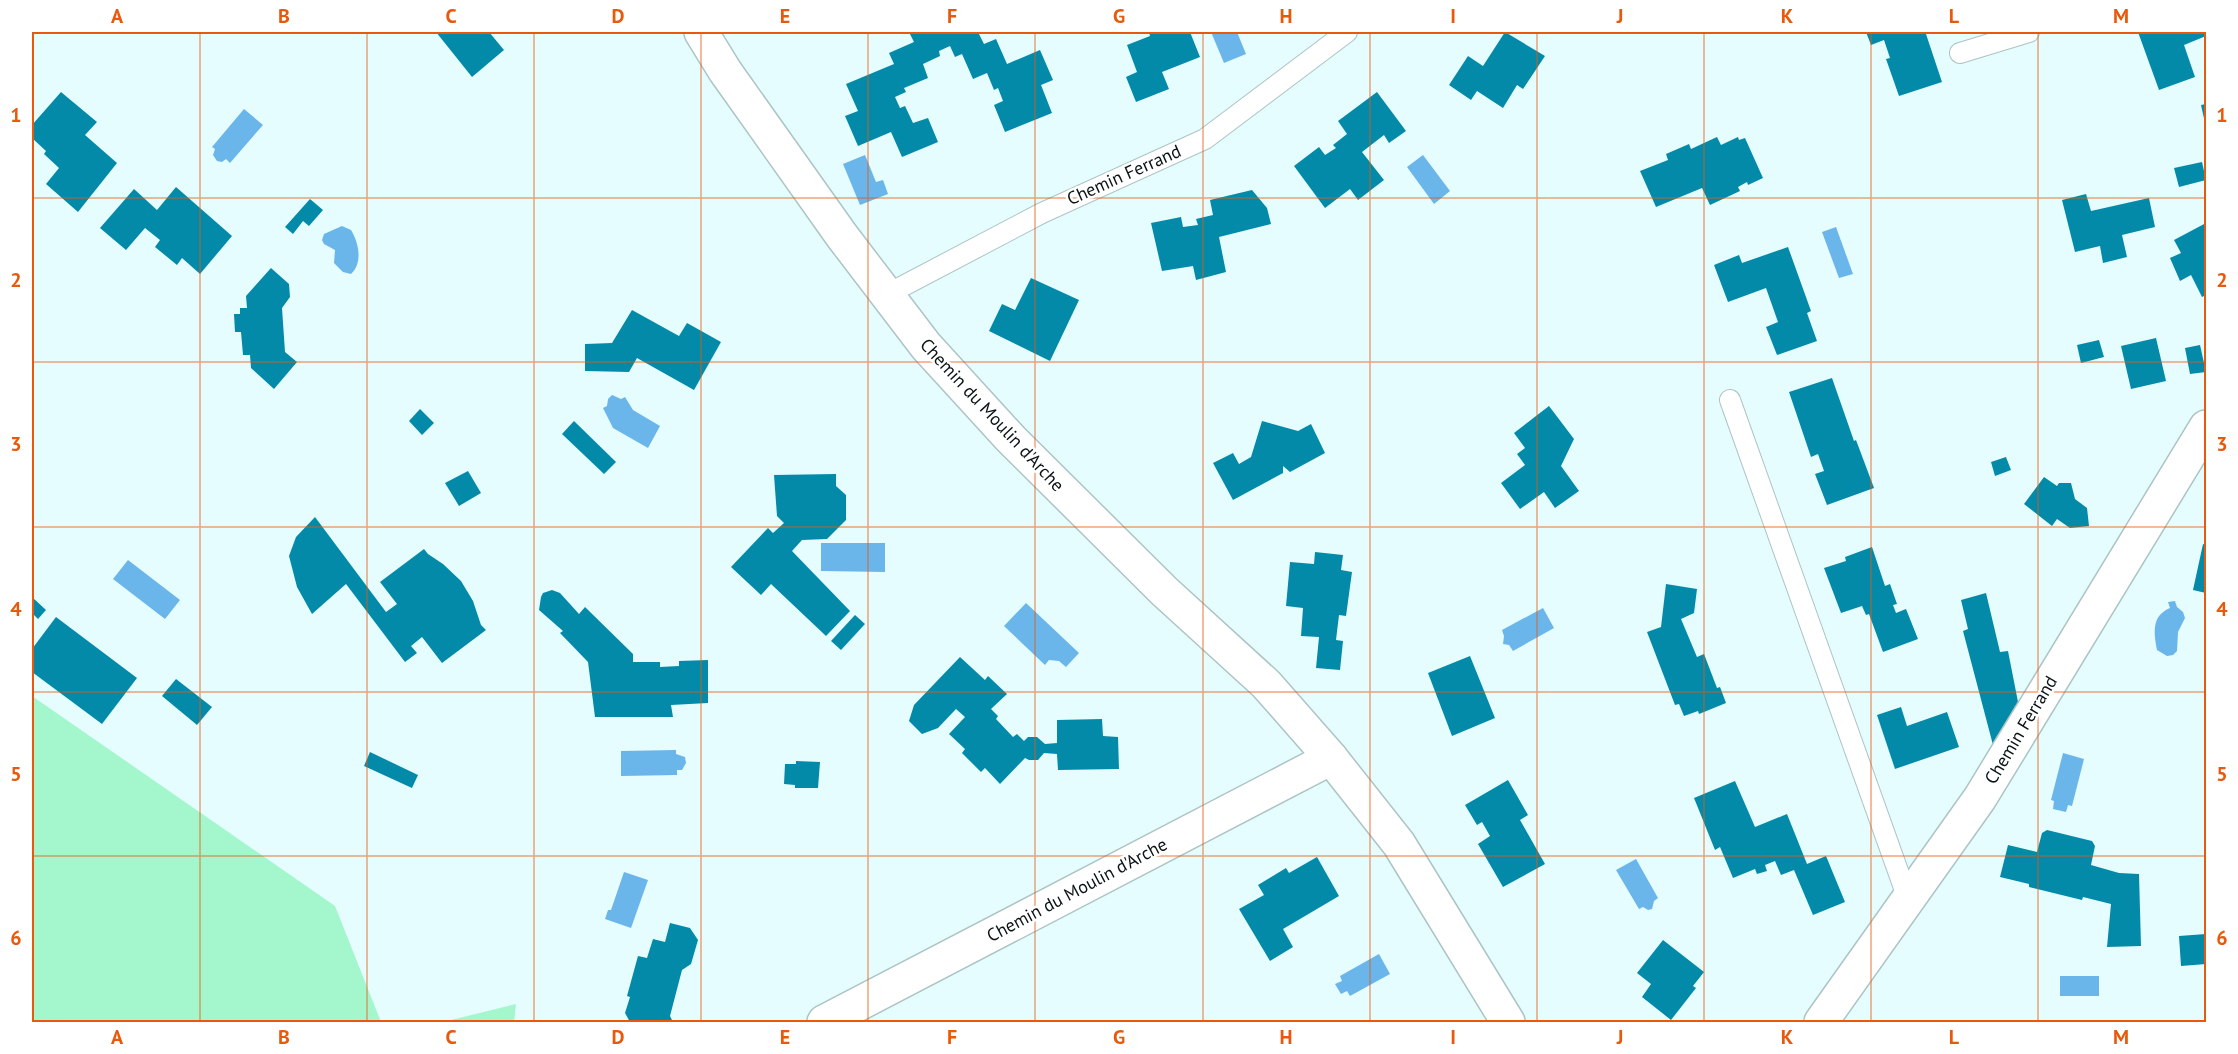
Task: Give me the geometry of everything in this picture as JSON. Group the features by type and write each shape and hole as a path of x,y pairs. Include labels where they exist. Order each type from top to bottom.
{"street":[{"name":"Chemin du Moulin d'Arche","path":"700,32 724,71 886,295 926,346 1011,439 1164,591 1266,684 1331,758 1399,844 1508,1023"},
{"name":"Chemin Ferrand","path":"1821,1023 1980,798 2206,428"},
{"name":"Chemin du Moulin d'Arche","path":"824,1023 1331,758"}],"lane":[{"name":"Chemin Ferrand","path":"886,295 1042,213 1205,139 1347,32"},
{"path":"1960,53 2029,32"},
{"path":"1730,400 1908,899"}],"green space":[{"path":"32,696 335,906 381,1022 32,1022"},
{"path":"516,1004 514,1022 443,1022"}],"water":[{"path":"1211,32 1237,32 1246,54 1224,63"},
{"path":"244,109 263,125 230,163 226,159 222,162 217,161 213,155 215,149 212,147"},
{"path":"865,155 876,182 883,180 888,194 860,205 843,164"},
{"path":"1423,155 1450,191 1434,204 1407,167"},
{"path":"342,226 351,230 358,247 357,264 351,274 343,272 334,263 335,250 324,244 322,240 324,234"},
{"path":"1836,227 1853,274 1839,278 1822,232"},
{"path":"612,395 621,399 625,397 633,410 660,426 648,448 613,428 603,408 607,406 608,399"},
{"path":"821,543 885,543 885,572 821,571"},
{"path":"128,560 180,600 165,619 113,579"},
{"path":"2175,601 2185,618 2178,632 2177,651 2167,656 2157,650 2155,626 2164,611 2170,608 2168,602"},
{"path":"1026,603 1079,653 1066,667 1059,661 1049,660 1045,665 1004,626"},
{"path":"1543,608 1554,628 1513,651 1509,645 1503,644 1502,630"},
{"path":"676,750 676,754 685,757 686,763 682,770 677,770 677,775 621,776 621,751"},
{"path":"2063,753 2084,759 2072,806 2068,805 2066,812 2053,809 2054,801 2051,800"},
{"path":"1636,859 1658,898 1654,901 1652,909 1648,910 1643,907 1639,909 1616,870"},
{"path":"624,872 648,880 631,928 605,919 608,910 611,910"},
{"path":"1379,954 1390,974 1350,996 1347,991 1341,994 1335,984 1342,981 1340,976"},
{"path":"2060,976 2099,976 2099,996 2060,996"}],"building":[{"path":"436,32 489,32 504,50 472,77"},
{"path":"909,32 978,32 984,44 996,39 1007,64 1040,50 1053,80 1041,85 1052,113 1005,132 994,105 1003,101 998,88 994,90 987,73 973,79 962,54 955,57 950,46 939,51 940,56 923,64 928,78 904,88 906,92 895,97 900,108 905,106 913,123 928,118 938,142 902,157 891,132 858,146 845,116 858,111 846,84 894,64 889,53 914,42"},
{"path":"1149,32 1190,32 1200,57 1162,72 1169,89 1136,102 1126,77 1137,72 1127,45 1150,36"},
{"path":"1505,32 1545,56 1523,89 1517,85 1503,108 1477,91 1471,100 1449,85 1468,56 1483,66"},
{"path":"1866,32 1932,32 1926,34 1942,82 1899,96 1886,59 1890,58 1884,40 1871,45"},
{"path":"2138,32 2206,32 2206,36 2184,45 2195,77 2159,90"},
{"path":"61,92 97,122 85,135 117,163 78,212 46,184 59,168 32,138 32,125"},
{"path":"1377,92 1406,131 1389,143 1384,135 1362,152 1384,180 1358,200 1350,189 1325,208 1294,166 1319,147 1325,155 1336,148 1333,145 1347,134 1338,121"},
{"path":"2206,104 2206,127 2201,105"},
{"path":"1717,137 1721,145 1738,137 1739,140 1745,138 1763,178 1748,185 1747,182 1738,187 1740,191 1710,205 1702,188 1656,207 1640,171 1668,160 1666,154 1689,144 1691,149"},
{"path":"2202,162 2206,180 2179,187 2174,168"},
{"path":"176,187 232,236 200,274 182,258 177,265 155,247 160,240 145,228 126,250 100,228 134,189 157,210"},
{"path":"1252,190 1267,208 1271,224 1219,237 1226,272 1196,280 1193,266 1162,271 1151,223 1181,217 1183,227 1198,225 1196,219 1213,215 1210,200"},
{"path":"2086,194 2091,211 2149,198 2155,227 2122,235 2127,257 2103,263 2100,246 2075,252 2062,200"},
{"path":"310,199 323,210 309,226 303,221 293,234 285,227"},
{"path":"2206,223 2206,295 2202,297 2191,275 2180,281 2170,258 2181,253 2174,240"},
{"path":"1788,247 1811,311 1807,313 1817,341 1777,355 1766,327 1778,322 1766,288 1728,302 1714,265 1739,255 1742,263"},
{"path":"271,268 289,284 290,297 282,308 285,352 297,362 274,389 251,368 250,355 243,355 241,332 235,332 234,314 240,314 240,308 247,308 246,296"},
{"path":"1031,278 1079,300 1050,361 989,331 1002,304 1015,310"},
{"path":"632,310 679,336 687,323 721,342 694,390 637,358 629,372 585,371 585,344 612,343"},
{"path":"2156,338 2166,381 2131,389 2121,346"},
{"path":"2099,340 2104,357 2081,363 2077,345"},
{"path":"2200,345 2206,372 2190,374 2185,348"},
{"path":"1832,378 1854,441 1856,440 1874,488 1827,505 1815,474 1824,471 1818,454 1811,457 1789,392"},
{"path":"1549,406 1574,439 1561,466 1579,491 1555,508 1544,492 1520,509 1501,483 1525,465 1517,454 1525,448 1514,433"},
{"path":"420,409 434,423 422,435 409,421"},
{"path":"574,421 616,462 604,474 562,434"},
{"path":"1262,421 1298,431 1311,424 1325,453 1290,472 1283,466 1283,473 1233,500 1213,463 1233,453 1239,464 1251,457"},
{"path":"2006,457 2011,470 1995,476 1991,462"},
{"path":"468,471 481,493 459,506 445,483"},
{"path":"836,474 836,486 846,495 846,520 827,539 802,540 792,551 850,611 826,636 771,584 761,595 731,567 768,528 773,533 784,523 777,516 774,475"},
{"path":"2044,477 2057,486 2059,483 2071,483 2075,499 2087,508 2089,526 2070,528 2057,519 2052,526 2024,504"},
{"path":"315,517 386,612 397,604 380,582 424,549 461,581 473,601 481,625 486,630 442,663 422,637 411,646 417,653 405,662 346,584 312,614 297,587 289,556 296,537"},
{"path":"2203,544 2206,545 2206,593 2193,590"},
{"path":"1872,547 1885,586 1890,584 1897,604 1893,605 1896,613 1906,609 1918,639 1883,652 1869,614 1866,615 1862,606 1841,613 1824,568 1846,561 1845,557"},
{"path":"1315,552 1343,555 1341,570 1352,572 1346,616 1339,615 1336,640 1343,641 1340,670 1316,668 1319,637 1301,636 1303,608 1286,606 1290,562 1314,564"},
{"path":"1666,584 1697,589 1694,613 1681,619 1697,657 1704,654 1717,688 1720,687 1726,703 1699,714 1698,711 1684,716 1679,704 1675,705 1647,632 1661,627"},
{"path":"552,590 560,593 579,614 585,607 633,654 633,662 660,662 660,667 679,666 679,661 708,660 708,703 671,705 673,717 595,717 588,662 560,633 563,631 539,610 543,593"},
{"path":"1986,593 2000,652 2008,651 2018,702 1993,745 1963,631 1968,629 1961,600"},
{"path":"32,597 46,610 38,619 32,613"},
{"path":"855,615 865,624 841,650 831,641"},
{"path":"56,617 137,678 102,724 32,672 32,649"},
{"path":"1470,656 1495,718 1452,736 1428,673"},
{"path":"960,657 985,680 988,676 1007,694 991,709 998,716 996,719 1013,737 1017,734 1024,741 1028,737 1037,737 1045,744 1057,743 1057,720 1102,719 1103,736 1118,737 1119,769 1058,770 1057,754 1044,753 1038,760 1025,758 1000,784 985,768 981,772 962,753 965,749 949,734 965,717 956,709 938,728 922,734 909,721 914,705"},
{"path":"176,679 212,707 197,725 162,696"},
{"path":"1901,707 1907,726 1947,712 1959,747 1895,769 1877,715"},
{"path":"370,752 418,775 412,788 364,766"},
{"path":"796,761 820,762 818,788 795,788 795,785 784,784 785,764 796,764"},
{"path":"1508,780 1528,815 1520,820 1545,864 1503,887 1478,844 1490,836 1482,822 1477,825 1465,805"},
{"path":"1735,781 1755,827 1787,814 1807,864 1826,856 1845,902 1813,915 1794,870 1781,875 1775,861 1765,865 1767,871 1757,874 1755,869 1733,878 1720,847 1715,850 1694,798"},
{"path":"2047,830 2092,841 2095,846 2091,865 2119,873 2139,874 2141,946 2107,947 2111,904 2083,897 2082,900 2000,877 2008,845 2037,852 2042,833"},
{"path":"1317,857 1339,896 1283,929 1293,947 1270,961 1239,909 1264,895 1258,885 1286,868 1289,873"},
{"path":"670,923 690,928 698,940 691,964 682,970 670,1016 673,1022 630,1022 625,1013 630,997 627,996 638,956 647,958 653,939 665,942"},
{"path":"2206,934 2206,964 2181,966 2179,936"},
{"path":"1663,940 1704,972 1693,986 1696,988 1671,1020 1642,997 1651,984 1637,973"}]}
